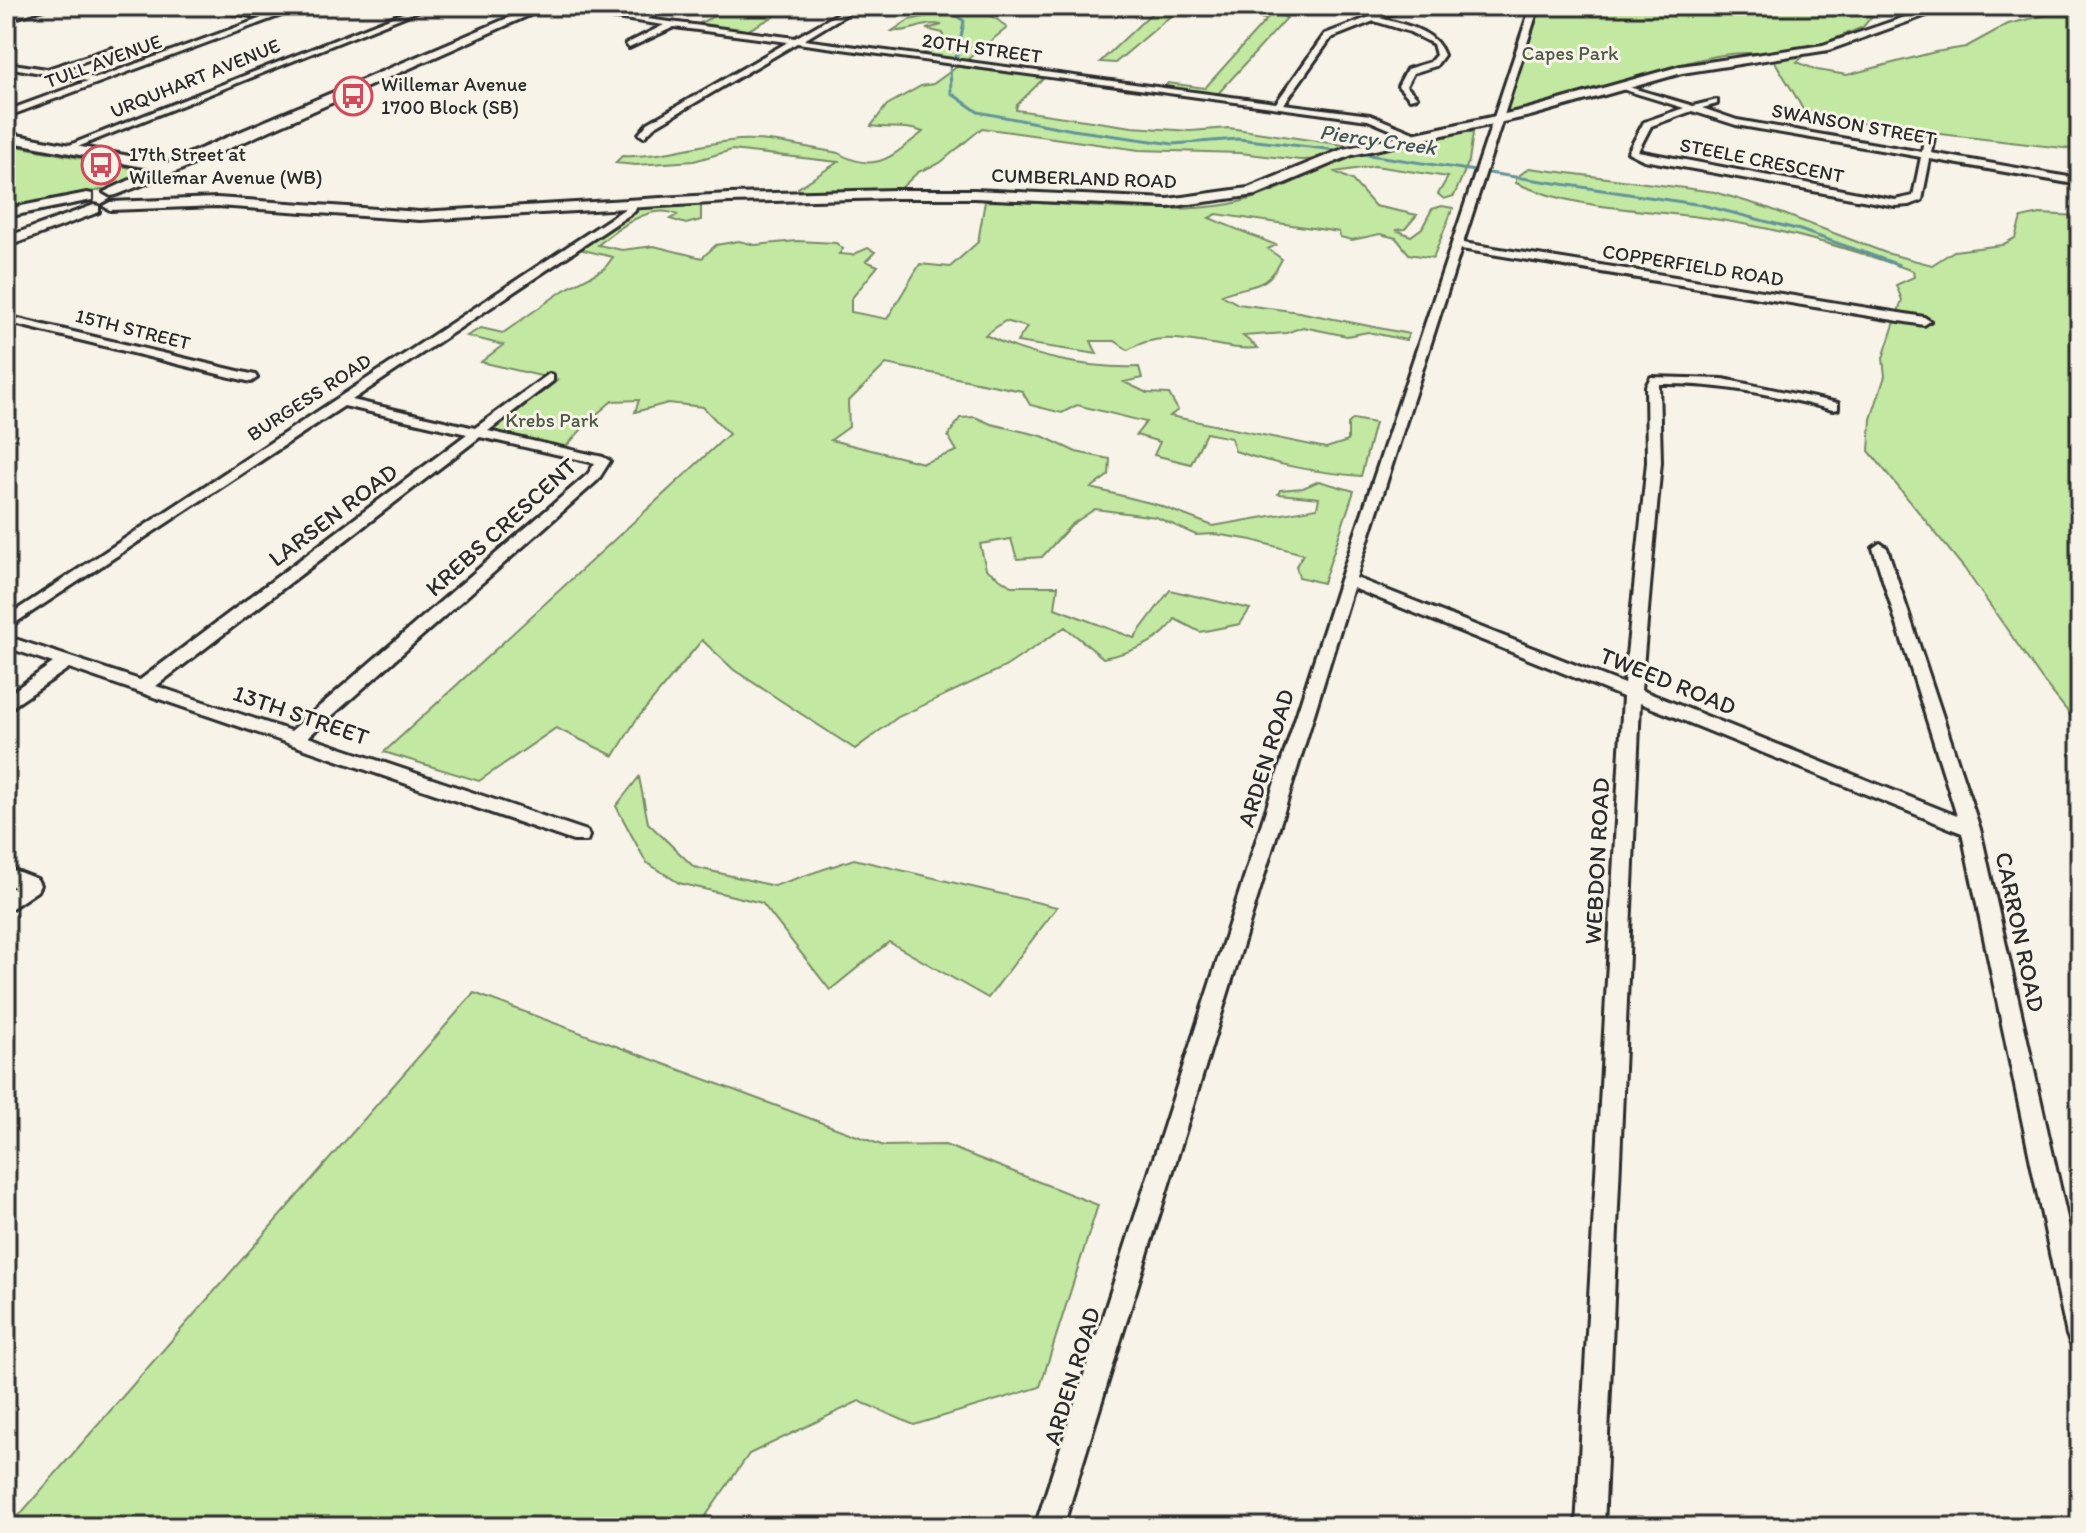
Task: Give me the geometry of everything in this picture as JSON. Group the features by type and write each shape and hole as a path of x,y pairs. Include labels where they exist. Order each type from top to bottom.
{"street":[{"path":"6,19 49,6"},
{"path":"196,6 272,17"},
{"name":"TULL AVENUE","path":"6,114 302,6"},
{"name":"URQUHART AVENUE","path":"67,148 426,6"},
{"path":"7,241 544,6"},
{"name":"20TH STREET","path":"544,6 1370,118 1413,136"},
{"path":"638,20 667,6"},
{"path":"644,134 651,125 856,6"},
{"path":"1278,106 1328,36 1391,11 1394,6"},
{"name":"ARDEN ROAD","path":"1049,1527 1348,580 1535,6"},
{"path":"1825,6 1867,10"},
{"path":"1494,128 1706,64 1825,48 1947,6"},
{"path":"1373,18 1413,30 1436,43 1440,55 1433,64 1410,71 1402,86 1413,97"},
{"path":"629,46 671,25"},
{"path":"46,72 109,50"},
{"path":"6,65 99,80"},
{"name":"SWANSON STREET","path":"1625,87 1736,122 2080,182"},
{"path":"1689,109 1714,102"},
{"name":"STEELE CRESCENT","path":"1689,109 1647,124 1633,152 1644,157 1895,203 1918,198 1926,155"},
{"name":"CUMBERLAND ROAD","path":"6,213 101,201 193,202 420,216 632,204 960,194 1168,203 1251,192 1348,152 1413,136 1464,126 1494,128"},
{"path":"6,137 173,168"},
{"path":"1926,155 1929,137"},
{"name":"BURGESS ROAD","path":"6,624 631,209 632,204"},
{"name":"COPPERFIELD ROAD","path":"1456,245 1924,321"},
{"name":"15TH STREET","path":"6,319 251,378"},
{"name":"LARSEN ROAD","path":"143,687 549,378"},
{"name":"WEBDON ROAD","path":"1590,1527 1632,692 1654,462 1652,386 1655,380 1708,380 1785,393 1833,406"},
{"name":"KREBS CRESCENT","path":"295,738 593,477 603,461 340,401"},
{"name":"CARRON ROAD","path":"1880,548 1971,829 2080,1335"},
{"name":"TWEED ROAD","path":"1348,580 1971,829"},
{"name":"13TH STREET","path":"6,641 580,836"},
{"path":"6,705 66,662"},
{"path":"6,875 30,885 6,904"}],"green space":[{"path":"720,6 793,6 741,34 692,27 730,8"},
{"path":"917,6 953,6 976,10 1007,28 963,63 1047,75 1017,105 1016,110 1132,127 1191,131 1229,128 1364,148 1332,159 1300,160 1240,153 1139,150 982,128 940,163 918,172 895,194 800,197 798,188 838,162 732,150 694,161 636,165 615,163 622,156 652,155 739,140 788,144 838,153 864,162 893,155 923,132 871,126 887,105 921,86 933,84 961,64 912,57 928,52 943,39 943,33 926,29 942,25 892,31 909,20 942,13"},
{"path":"1141,6 1234,6 1287,18 1215,97 1161,90 1168,83 1205,88 1267,19 1179,9 1115,63 1100,62 1157,8"},
{"name":"Capes Park","path":"1535,6 1787,6 1872,16 1863,27 1814,47 1797,62 1817,70 1847,75 1966,47 2008,24 2051,14 2080,14 2080,150 1879,127 1803,110 1772,56 1750,53 1725,54 1689,62 1678,65 1681,70 1497,119"},
{"name":"Krebs Park","path":"1462,129 1473,133 1469,161 1454,196 1444,199 1438,194 1448,177 1375,166 1335,172 1352,180 1375,206 1417,215 1405,229 1396,230 1411,236 1422,228 1432,209 1442,206 1453,208 1433,258 1409,254 1396,238 1380,234 1352,240 1340,237 1339,232 1217,214 1209,218 1276,245 1268,249 1282,259 1263,282 1222,295 1238,304 1299,312 1409,334 1406,340 1368,332 1347,336 1303,327 1286,333 1243,336 1258,348 1160,339 1128,350 1115,341 1091,341 1097,354 1017,342 1027,327 1005,321 985,335 1021,350 1060,360 1099,366 1139,367 1142,378 1124,382 1147,393 1169,394 1178,410 1170,416 1326,448 1348,441 1348,424 1353,419 1375,423 1361,476 1267,461 1235,451 1231,438 1206,433 1191,464 1154,455 1160,442 1136,435 1146,422 1077,405 1062,413 1030,405 1022,391 886,364 848,402 849,427 831,440 923,463 957,451 948,436 960,418 975,417 1042,436 1076,452 1110,459 1109,475 1091,488 1158,505 1213,526 1317,508 1319,498 1278,494 1280,490 1303,488 1319,481 1354,491 1323,583 1299,577 1296,566 1303,554 1252,540 1215,534 1196,535 1156,517 1095,509 1071,525 1042,557 1017,559 1011,539 980,544 986,569 1011,586 1058,586 1055,608 1134,638 1170,590 1250,609 1240,624 1200,632 1175,619 1153,641 1134,650 1103,658 1065,627 1005,667 898,717 855,749 734,670 702,640 636,720 614,756 556,728 479,781 384,752 729,434 703,407 668,403 635,412 639,400 612,401 560,453 491,432 558,380 481,362 503,345 467,336 481,328 503,333 564,290 604,269 613,257 579,249 640,207 701,204 701,220 686,224 670,219 677,215 656,212 624,225 598,245 622,250 654,246 702,258 716,245 739,241 755,245 797,241 836,243 843,249 839,254 852,255 868,248 875,252 866,261 878,266 851,299 851,312 887,319 920,264 950,267 978,242 985,201 1140,209 1202,208 1230,204 1276,190 1363,153"},
{"path":"6,144 147,173 111,188 6,209"},
{"path":"1529,168 1715,192 1768,208 1886,253 1932,265 1954,251 2002,245 2015,238 2021,218 2040,214 2080,216 2080,727 2043,681 1964,568 1869,451 1871,419 1885,376 1883,358 1902,300 1896,285 1914,277 1913,271 1837,246 1759,227 1562,199 1516,183 1516,178"},
{"path":"639,777 648,823 694,867 774,886 854,859 1057,907 988,998 889,942 830,990 762,903 679,883 646,862 616,806"},
{"path":"474,993 884,1146 945,1145 1098,1205 1040,1387 914,1425 859,1401 749,1454 698,1527 9,1527"}],"waterway":[{"name":"Piercy Creek","path":"942,6 964,21 958,54 950,62 951,93 978,112 1173,144 1238,139 1336,150 1702,205 1800,230 1899,265"}],"place":[{"name":"Willemar Avenue 1700 Block (SB)","path":"353,96"},
{"name":"17th Street at Willemar Avenue (WB)","path":"101,165"}]}
